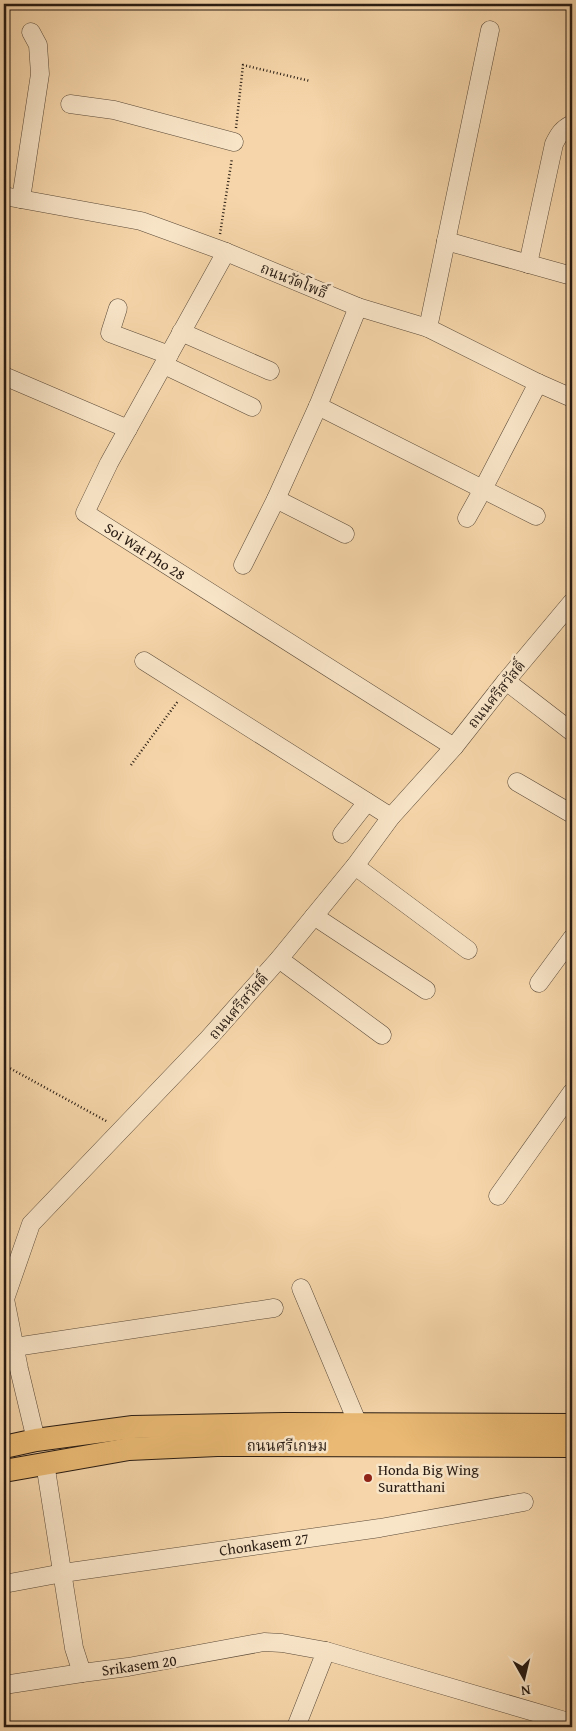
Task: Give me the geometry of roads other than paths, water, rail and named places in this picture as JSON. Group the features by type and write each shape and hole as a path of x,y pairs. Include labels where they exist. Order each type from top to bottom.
{"main road":[{"name":"ถนนศรีเกษม","path":"4,1448 36,1440 133,1428 358,1424 519,1435 572,1446"},
{"name":"ถนนศรีเกษม","path":"4,1471 129,1449 519,1435 572,1425"}],"street":[{"path":"428,328 490,30"},
{"path":"21,199 40,74 38,45 31,32"},
{"path":"70,104 114,110 234,142"},
{"path":"528,264 554,144 559,134 572,124"},
{"name":"ถนนวัดโพธิ์","path":"4,196 141,221 226,252 358,306 428,328 572,398"},
{"path":"446,241 572,276"},
{"name":"Soi Wat Pho 28","path":"226,252 109,463 86,513 454,747"},
{"path":"243,565 276,499 318,406 358,306"},
{"path":"118,308 110,332 252,407"},
{"path":"181,332 270,371"},
{"path":"4,376 128,429"},
{"path":"467,518 538,383"},
{"path":"318,406 536,516"},
{"path":"276,499 345,534"},
{"name":"ถนนศรีสวัสดิ์","path":"36,1440 10,1340 5,1299 31,1224 208,1039 279,959 355,866 391,817 454,747 572,602"},
{"path":"144,661 391,817"},
{"path":"506,681 572,732"},
{"path":"517,782 572,814"},
{"path":"342,834 367,802"},
{"path":"355,866 468,950"},
{"path":"314,916 426,990"},
{"path":"539,983 572,938"},
{"path":"279,959 382,1035"},
{"path":"498,1196 572,1092"},
{"path":"301,1288 358,1424"},
{"path":"10,1340 274,1308"},
{"name":"Srikasem 20","path":"45,1463 74,1648 82,1673 138,1666 264,1642 282,1643 326,1651 566,1724"},
{"name":"Chonkasem 27","path":"4,1584 63,1573 380,1528 524,1502"},
{"path":"296,1727 326,1651"},
{"path":"4,1685 82,1673"}],"place":[{"name":"Honda Big Wing Suratthani","path":"368,1478"}]}
